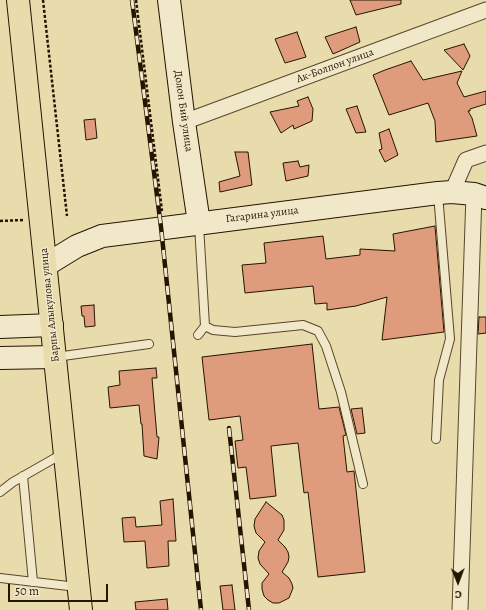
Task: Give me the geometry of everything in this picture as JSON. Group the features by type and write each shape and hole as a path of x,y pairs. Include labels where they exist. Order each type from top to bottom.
{"main road":[{"name":"Барпы Алыкулова улица","path":"18,0 81,610"},
{"name":"Долон Бий улица","path":"169,0 184,122 199,223"},
{"name":"Гагарина улица","path":"46,265 76,246 102,236 164,227 445,193 480,196"},
{"path":"0,327 52,325"},
{"path":"0,358 55,358"}],"street":[{"name":"Ак-Болпон улица","path":"184,122 486,10"},
{"path":"445,193 466,160 486,153"},
{"path":"460,610 480,196"}],"lane":[{"path":"436,439 439,380 450,339 445,193"},
{"path":"198,335 205,326 199,223"},
{"path":"205,326 213,330 235,332 303,325 318,332 326,346 341,392 363,484"},
{"path":"55,358 149,344"},
{"path":"0,492 23,476 65,453"},
{"path":"23,476 33,582"},
{"path":"0,578 79,587"}],"path":[{"path":"43,0 66,216"},
{"path":"136,0 164,227"},
{"path":"0,221 23,220"}],"building":[{"path":"350,0 401,0 401,4 356,15"},
{"path":"356,27 360,42 333,54 325,37"},
{"path":"297,32 306,57 285,63 275,39"},
{"path":"464,44 470,56 463,70 444,50"},
{"path":"411,61 423,80 462,71 457,83 464,97 486,91 486,104 468,111 472,118 477,136 436,142 435,121 428,103 389,115 373,75"},
{"path":"308,97 313,109 312,121 294,129 293,125 281,133 270,112 299,106 297,101"},
{"path":"357,106 366,132 356,133 346,109"},
{"path":"95,119 97,138 86,140 84,120"},
{"path":"389,129 398,155 385,162 379,150 382,149 379,133"},
{"path":"235,152 248,152 252,185 220,192 219,182 240,176"},
{"path":"298,161 300,167 309,165 308,176 286,181 283,163"},
{"path":"435,226 444,332 382,340 387,297 356,306 327,310 327,303 315,304 313,286 245,293 242,265 266,263 264,243 323,236 326,259 360,255 360,249 395,251 393,234"},
{"path":"94,305 95,326 85,327 81,306"},
{"path":"479,317 486,317 486,333 478,334"},
{"path":"312,344 319,409 339,407 346,435 343,436 347,472 354,471 365,572 318,577 308,492 304,493 298,443 271,446 276,496 250,499 246,467 238,468 235,441 243,440 240,416 209,420 202,357"},
{"path":"156,368 157,378 152,378 157,437 159,437 157,459 144,456 139,405 110,408 108,387 120,385 119,371"},
{"path":"362,408 365,433 357,434 351,409"},
{"path":"173,499 176,541 168,541 169,566 147,568 145,541 124,542 122,518 135,517 136,527 162,525 160,501"},
{"path":"266,502 282,515 284,520 284,530 278,540 285,547 289,557 288,562 282,572 289,578 293,588 289,598 279,603 273,603 264,596 262,583 269,574 260,564 258,558 259,551 265,542 256,533 254,526 255,519"},
{"path":"232,585 235,610 223,610 220,586"},
{"path":"167,599 168,610 136,610 135,602"}],"railway":[{"path":"132,0 161,227 201,610"},
{"path":"229,428 249,610"}]}
